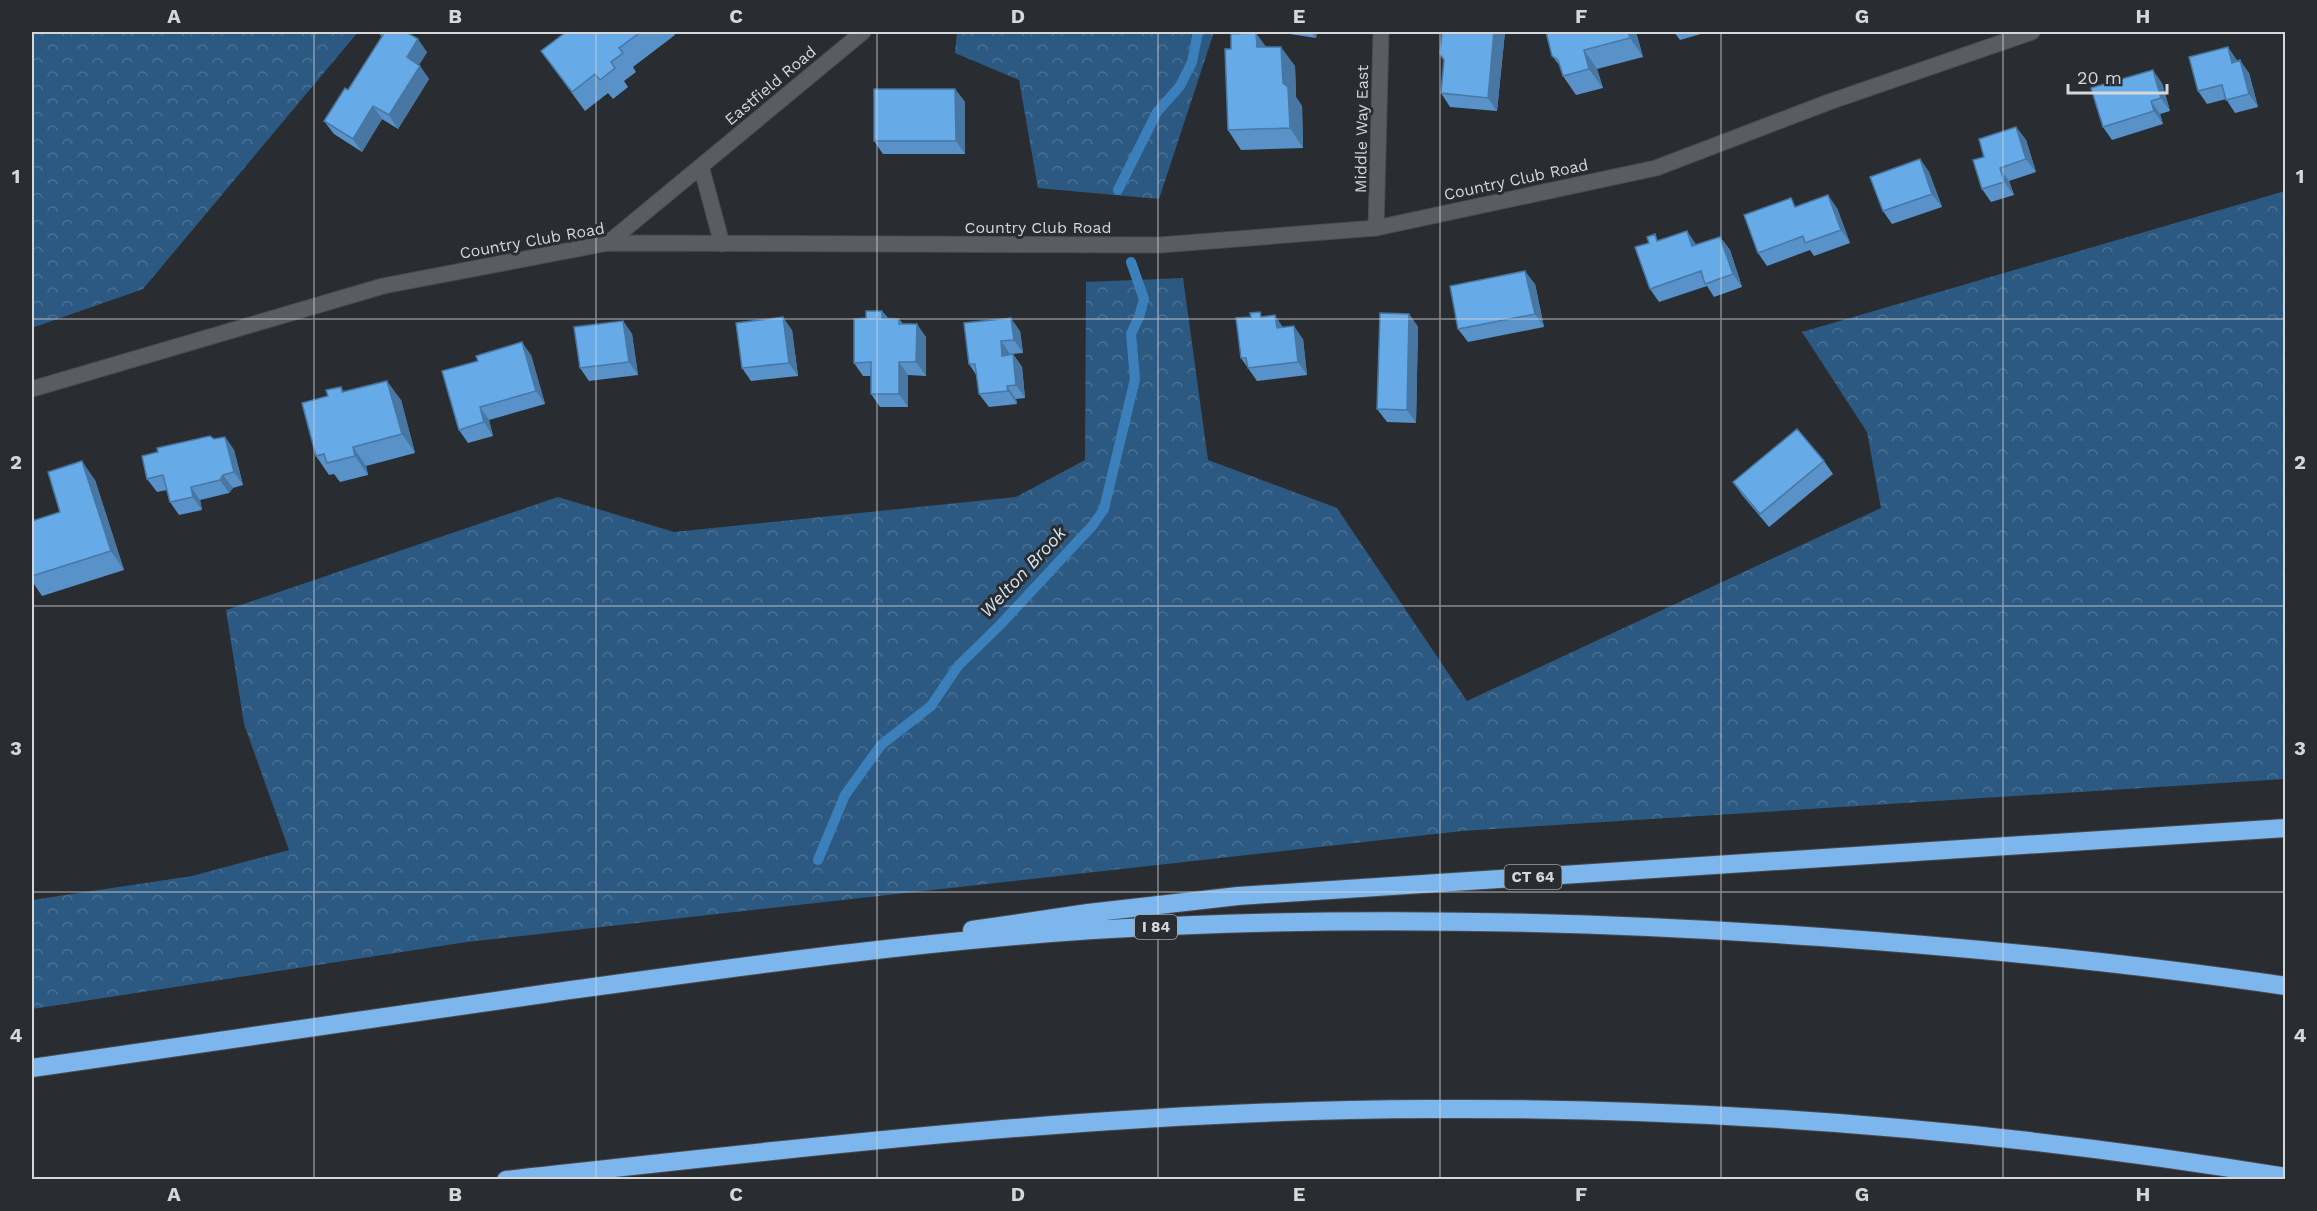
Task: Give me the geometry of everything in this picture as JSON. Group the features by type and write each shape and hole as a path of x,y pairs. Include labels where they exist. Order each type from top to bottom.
{"highway":[{"name":"CT 64","path":"784,962 934,935 1238,896 2286,828"},
{"name":"I 84","path":"32,1068 784,962 938,944 1092,930 1266,922 1438,920 1588,923 1896,942 2062,957 2286,986"},
{"path":"507,1179 841,1144 1102,1121 1271,1112 1425,1108 1576,1109 1707,1114 1887,1126 2062,1144 2190,1161 2286,1177"}],"street":[{"name":"Eastfield Road","path":"608,243 863,32"},
{"name":"Middle Way East","path":"1376,228 1381,32"},
{"name":"Country Club Road","path":"32,390 383,286 608,243 1160,245 1376,228 1656,168 1829,102 2032,32"},
{"path":"701,166 722,244"}],"green space":[{"path":"32,32 358,32 143,289 32,328"},
{"path":"957,32 1214,32 1159,199 1038,188 1019,80 955,53"},
{"path":"2285,191 2285,779 1462,831 467,942 32,1009 32,900 192,876 289,850 244,724 226,610 558,497 674,532 1016,497 1085,460 1086,282 1183,278 1208,460 1337,508 1467,701 1881,508 1867,432 1802,332"}],"building":[{"path":"378,32 406,32 418,39 407,57 420,66 389,115 373,106 353,139 324,121 345,88 348,90 383,35"},
{"path":"566,32 641,32 619,48 623,53 611,62 615,68 600,80 595,74 572,92 541,51"},
{"path":"1442,32 1494,32 1488,98 1441,93 1444,60 1440,54"},
{"path":"1546,32 1628,32 1630,38 1584,50 1589,69 1563,76 1558,60 1552,56"},
{"path":"1256,33 1257,47 1281,47 1283,83 1288,87 1290,128 1228,130 1225,49 1231,49 1231,34"},
{"path":"2228,47 2232,63 2240,60 2249,94 2226,100 2222,85 2198,91 2189,57"},
{"path":"2153,70 2161,98 2151,101 2154,111 2103,127 2091,88"},
{"path":"874,89 955,89 956,141 874,141"},
{"path":"2016,127 2026,159 2000,168 2004,182 1982,189 1973,160 1984,157 1979,139"},
{"path":"1920,159 1932,194 1883,211 1870,177"},
{"path":"1828,195 1841,230 1805,243 1803,236 1758,253 1744,215 1791,198 1795,207"},
{"path":"1687,231 1692,246 1720,237 1733,274 1705,284 1701,271 1650,289 1635,247 1649,243 1647,237 1655,234 1657,241"},
{"path":"1525,271 1535,314 1458,329 1450,286"},
{"path":"866,311 882,311 882,318 899,319 899,324 917,324 916,362 899,362 899,394 871,394 871,362 854,363 854,319 866,318"},
{"path":"1260,312 1261,317 1275,315 1277,328 1294,326 1298,362 1248,368 1246,358 1241,358 1236,318 1251,317 1250,313"},
{"path":"1380,313 1409,314 1407,410 1377,409"},
{"path":"783,317 789,363 742,368 736,323"},
{"path":"1011,318 1014,340 1001,341 1002,356 1013,354 1016,385 1007,386 1008,391 979,394 975,364 969,364 964,323"},
{"path":"623,321 629,362 580,368 574,327"},
{"path":"522,342 536,391 480,407 484,422 459,430 442,371 478,361 476,356"},
{"path":"387,381 402,434 353,447 355,456 327,463 324,454 316,456 302,403 328,396 326,390 341,387 342,392"},
{"path":"1797,429 1824,461 1760,514 1733,482"},
{"path":"210,436 214,439 225,437 234,472 223,475 220,480 191,487 193,497 170,502 163,475 147,479 142,456 158,452 157,448"},
{"path":"82,461 111,551 32,576 32,521 60,512 48,472"}],"waterway":[{"name":"Welton Brook","path":"1118,190 1157,112 1180,86 1192,62 1198,32"},
{"name":"Welton Brook","path":"818,860 845,795 881,745 931,706 958,666 999,626 1093,525 1104,509 1135,379 1131,334 1144,299 1131,262"}]}
